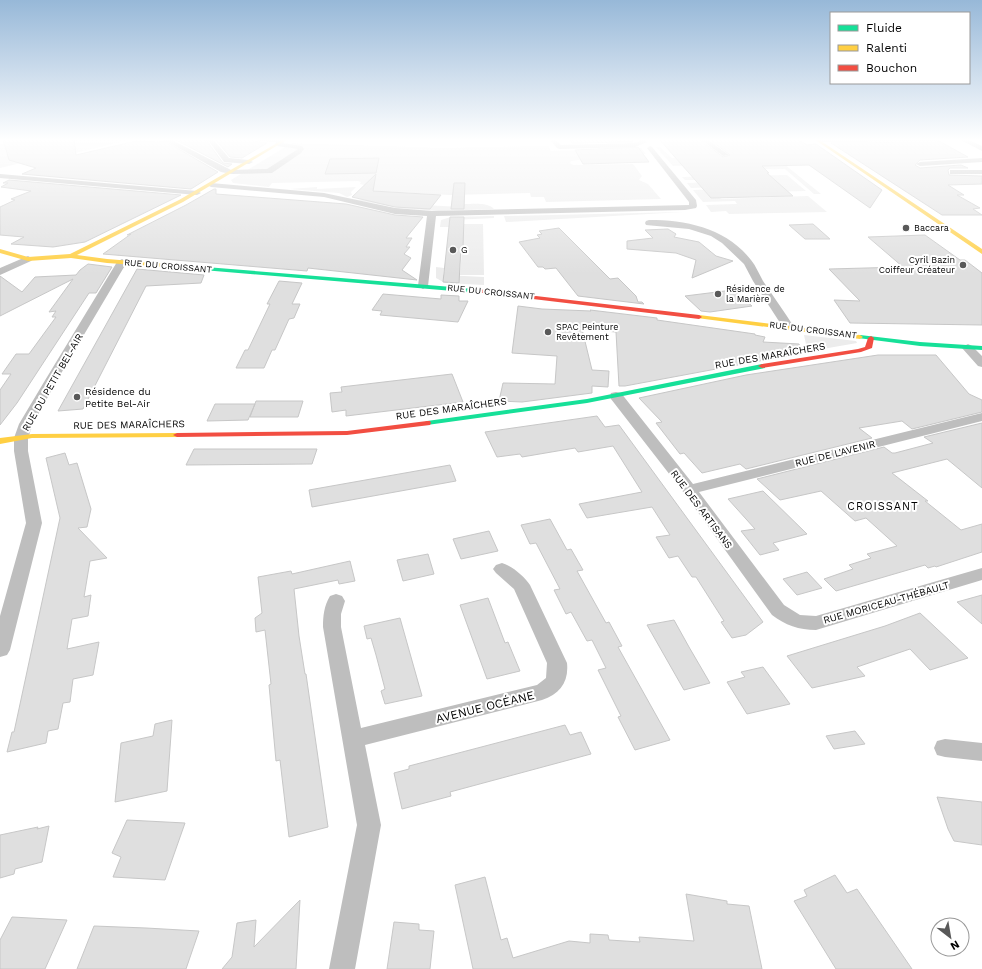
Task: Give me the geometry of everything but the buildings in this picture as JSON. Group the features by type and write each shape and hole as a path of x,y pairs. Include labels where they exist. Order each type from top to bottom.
{"street":[{"path":"95,184 197,193"},
{"path":"71,256 148,220 211,185 324,195 395,211 432,214 685,208 693,206 693,202 679,184"},
{"path":"882,184 982,252"},
{"path":"423,286 432,214"},
{"path":"649,223 672,222 689,225 720,238 731,245 746,260 788,327"},
{"name":"RUE DU CROISSANT","path":"0,250 28,259 71,256 94,260 423,286 527,296 920,344 982,348"},
{"path":"0,272 28,259"},
{"name":"RUE DU PETIT BEL-AIR","path":"0,650 34,523 20,451 21,438 26,424 50,382 122,262"},
{"name":"RUE DES MARAÎCHERS","path":"0,441 42,436 347,433 616,396 746,369 859,351 868,348 871,338"},
{"path":"968,348 982,363"},
{"name":"RUE DES ARTISANS","path":"616,396 689,490 778,610 790,620"},
{"name":"RUE DE L'AVENIR","path":"689,490 982,417"},
{"name":"AVENUE OCÉANE","path":"354,738 542,692 553,685 558,676 557,663 521,585 502,570"},
{"name":"RUE MORICEAU-THÉBAULT","path":"790,620 801,624 816,623 982,574"},
{"path":"336,601 332,614 332,627 354,738 369,825 342,969"},
{"path":"944,748 982,752"}],"shaded area":[{"path":"244,184 271,184 269,187"},
{"path":"361,184 648,184 661,199 546,202 544,197 531,197 530,193 450,195 362,190 365,185"},
{"path":"688,184 798,184 806,191 708,193 722,199 808,196 827,212 729,214 726,211 711,212 706,205 737,204 735,201 703,202 693,190 723,189 721,187 691,188"},
{"path":"803,184 809,184 821,194 814,194"},
{"path":"317,187 317,189 356,187 351,192 352,195 347,197 339,193 290,189"},
{"path":"367,199 384,203 463,207 464,204 480,204 488,205 494,209 438,211 399,208 357,200"},
{"path":"683,212 506,222 504,216"},
{"path":"494,216 494,218 453,220 452,222 449,222 449,227 440,227 441,220 451,217"},
{"path":"464,224 483,224 484,275 460,275"},
{"path":"436,267 444,268 443,275 484,277 484,285 445,283 436,278"},
{"path":"804,335 856,341 857,343 811,351 807,349"}],"traffic: fast":[{"path":"193,268 477,291"},
{"path":"860,337 920,344 982,348"},
{"path":"427,423 587,401 762,366"}],"traffic: slow":[{"path":"71,256 181,201 209,184"},
{"path":"882,184 982,252"},
{"path":"0,251 28,259 71,256 107,261 193,268"},
{"path":"699,317 860,337"},
{"path":"0,441 32,436 177,435"}],"traffic: jam":[{"path":"477,291 699,317"},
{"path":"762,366 859,351 868,348 871,338"},
{"path":"177,435 347,433 427,423"}],"place":[{"name":"Baccara","path":"906,228"},
{"name":"G","path":"453,250"},
{"name":"Cyril Bazin Coiffeur Créateur","path":"963,265"},
{"name":"Résidence de la Marière","path":"718,294"},
{"name":"SPAC Peinture Revêtement","path":"548,332"},
{"name":"Résidence du Petite Bel-Air","path":"77,397"}],"district":[{"name":"CROISSANT","path":"883,506"}]}
